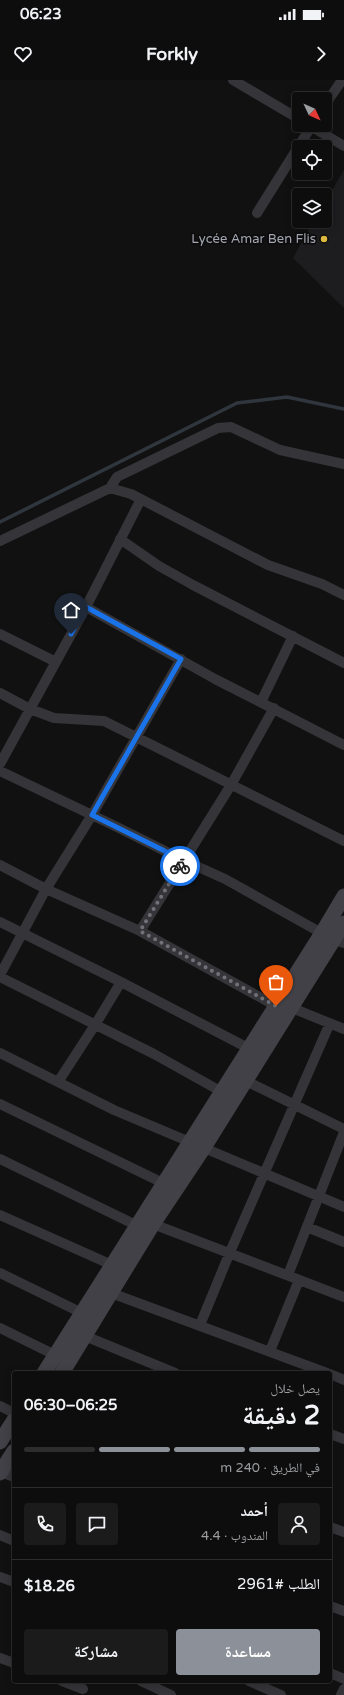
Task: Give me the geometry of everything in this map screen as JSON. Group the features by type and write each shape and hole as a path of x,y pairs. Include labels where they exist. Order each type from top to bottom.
{"main road":[{"path":"45,1371 55,1355 78,1333 111,1292 146,1227 163,1183 276,1006 333,939 344,896"},
{"path":"63,1371 78,1333 82,1313 112,1265 146,1227 203,1149 344,923"},
{"path":"0,1442 12,1423"},
{"path":"5,1474 12,1456"}],"street":[{"path":"233,80 292,115"},
{"path":"332,95 342,80"},
{"path":"257,213 306,132"},
{"path":"321,132 344,146"},
{"path":"0,540 110,488 117,477 218,428 231,427 280,450 344,464"},
{"path":"110,488 120,490 141,499 268,565 322,584 344,594"},
{"path":"1,757 30,709 86,607 141,499"},
{"path":"120,539 159,566 344,663"},
{"path":"86,607 261,702 344,745"},
{"path":"0,634 56,662"},
{"path":"261,702 293,636"},
{"path":"181,659 92,815 46,889 0,976 154,1054 222,1092"},
{"path":"0,693 30,709 60,719 104,721 344,841"},
{"path":"140,931 231,785 274,708"},
{"path":"0,771 183,860 226,879 333,939"},
{"path":"0,865 46,889 140,931 276,1006"},
{"path":"0,922 250,1048"},
{"path":"58,1082 121,982"},
{"path":"292,1008 344,1028"},
{"path":"200,1325 263,1174 295,1105 330,1023"},
{"path":"0,1053 114,1110 203,1149 344,1207"},
{"path":"246,1081 344,1130 288,1275"},
{"path":"0,1104 163,1183"},
{"path":"0,1159 146,1227 230,1252 344,1297"},
{"path":"0,1215 112,1265"},
{"path":"307,1227 344,1242"},
{"path":"0,1273 82,1313"},
{"path":"270,1351 299,1280"},
{"path":"111,1292 322,1371"},
{"path":"0,1328 55,1355"},
{"path":"78,1333 170,1371"},
{"path":"332,1375 344,1380"},
{"path":"0,1406 12,1412"},
{"path":"332,1435 344,1439"},
{"path":"332,1528 344,1532"},
{"path":"0,1535 12,1540"},
{"path":"0,1577 12,1581"},
{"path":"332,1607 344,1611"},
{"path":"0,1658 12,1662"},
{"path":"332,1674 344,1679"},
{"path":"68,1683 84,1688"},
{"path":"145,1683 171,1695"},
{"path":"254,1683 281,1695"},
{"path":"341,1695 344,1689"}],"shaded area":[{"name":"Lycée Amar Ben Flis","path":"344,170 344,308 293,258 310,228 332,228 332,190"}],"waterway":[{"path":"0,522 237,403 287,397 344,409"}],"way so far":[{"path":"180,866 140,931 276,1006"}],"place":[{"name":"Lycée Amar Ben Flis","path":"324,239"}],"route":[{"path":"71,634 86,607 181,659 92,815 183,860 180,866"}]}
